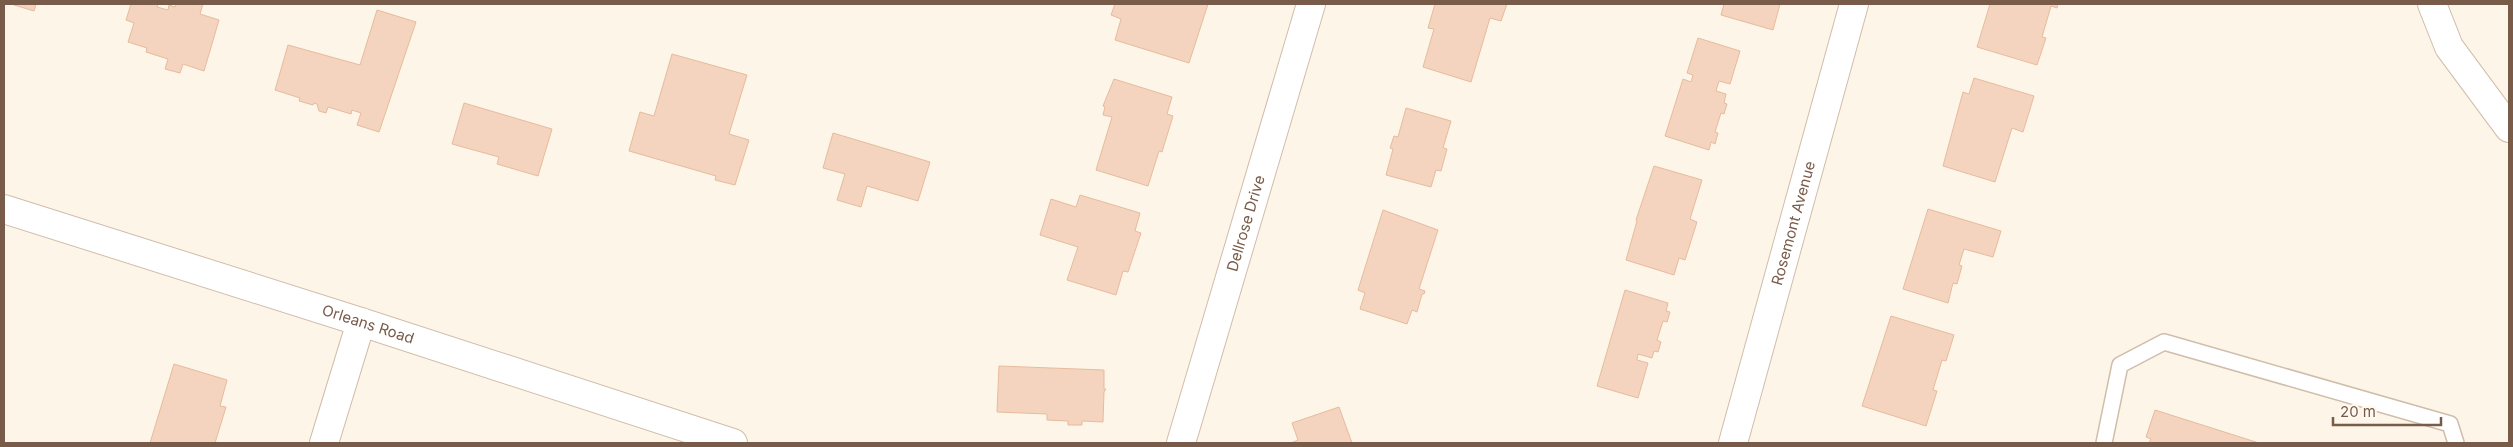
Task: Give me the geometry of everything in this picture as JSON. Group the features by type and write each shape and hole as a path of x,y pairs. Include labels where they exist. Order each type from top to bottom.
{"street":[{"name":"Dellrose Drive","path":"1181,443 1311,4"},
{"name":"Rosemont Avenue","path":"1733,443 1854,4"},
{"path":"2432,4 2449,47 2509,128"},
{"name":"Orleans Road","path":"4,209 361,322 733,443"},
{"path":"324,443 361,322"}],"lane":[{"path":"2104,443 2120,365 2164,342 2450,424 2456,443"}],"building":[{"path":"11,4 36,4 34,11"},
{"path":"131,4 158,4 157,7 168,10 169,5 175,7 176,4 203,4 200,14 219,20 204,71 183,64 180,73 165,69 168,59 146,52 147,48 128,42 134,23 126,20"},
{"path":"1115,4 1208,4 1189,63 1115,40 1121,19 1111,15"},
{"path":"1435,4 1507,4 1501,21 1490,18 1471,82 1423,67 1434,29 1428,28"},
{"path":"1724,4 1780,4 1773,30 1721,15"},
{"path":"1990,4 2058,4 2057,8 2051,6 2042,37 2046,38 2037,65 1977,47"},
{"path":"377,10 416,22 379,132 357,125 361,113 352,110 351,114 328,107 326,113 319,111 317,104 314,103 313,105 299,101 300,98 275,90 288,45 360,65"},
{"path":"1698,38 1740,51 1730,84 1719,81 1716,91 1726,94 1724,103 1727,104 1724,114 1721,113 1715,132 1718,133 1715,144 1711,142 1709,150 1665,136 1683,79 1691,82 1693,75 1687,73"},
{"path":"672,54 747,75 729,134 749,140 735,185 715,180 716,176 629,151 640,112 654,116"},
{"path":"1974,78 2034,96 2023,132 2012,128 1995,182 1943,166 1963,92 1969,94"},
{"path":"1114,79 1172,97 1167,114 1173,116 1162,152 1159,151 1148,186 1096,170 1112,117 1103,115 1105,107 1103,106"},
{"path":"464,103 552,129 538,176 497,164 499,157 452,144"},
{"path":"1406,108 1451,121 1443,148 1447,149 1441,171 1436,170 1431,187 1386,175 1393,149 1390,148 1394,136 1398,137"},
{"path":"833,133 930,162 918,201 867,186 861,207 837,200 845,174 823,168"},
{"path":"1654,166 1702,180 1690,219 1697,222 1685,260 1679,258 1674,275 1626,260 1636,220"},
{"path":"1080,195 1140,213 1135,231 1141,233 1128,272 1123,271 1116,295 1067,280 1078,247 1040,235 1051,199 1076,207"},
{"path":"1928,209 2001,231 1993,257 1964,249 1959,265 1962,266 1957,284 1953,283 1948,303 1903,289"},
{"path":"1383,210 1438,230 1419,289 1425,291 1422,294 1417,312 1412,310 1407,324 1360,309 1365,293 1358,290"},
{"path":"1625,290 1668,303 1666,311 1670,312 1667,322 1663,321 1657,340 1661,342 1658,352 1654,351 1652,358 1638,354 1637,360 1648,363 1638,398 1597,386"},
{"path":"1891,316 1954,335 1946,361 1942,360 1933,390 1937,391 1926,426 1862,406"},
{"path":"174,364 227,380 220,406 226,407 215,443 150,443"},
{"path":"999,366 1104,370 1104,389 1106,389 1104,392 1103,422 1082,421 1082,425 1068,425 1068,421 1047,420 1047,414 997,412"},
{"path":"1339,407 1352,443 1291,443 1298,440 1292,423"},
{"path":"2155,410 2259,443 2149,443 2151,439 2146,437"}]}
